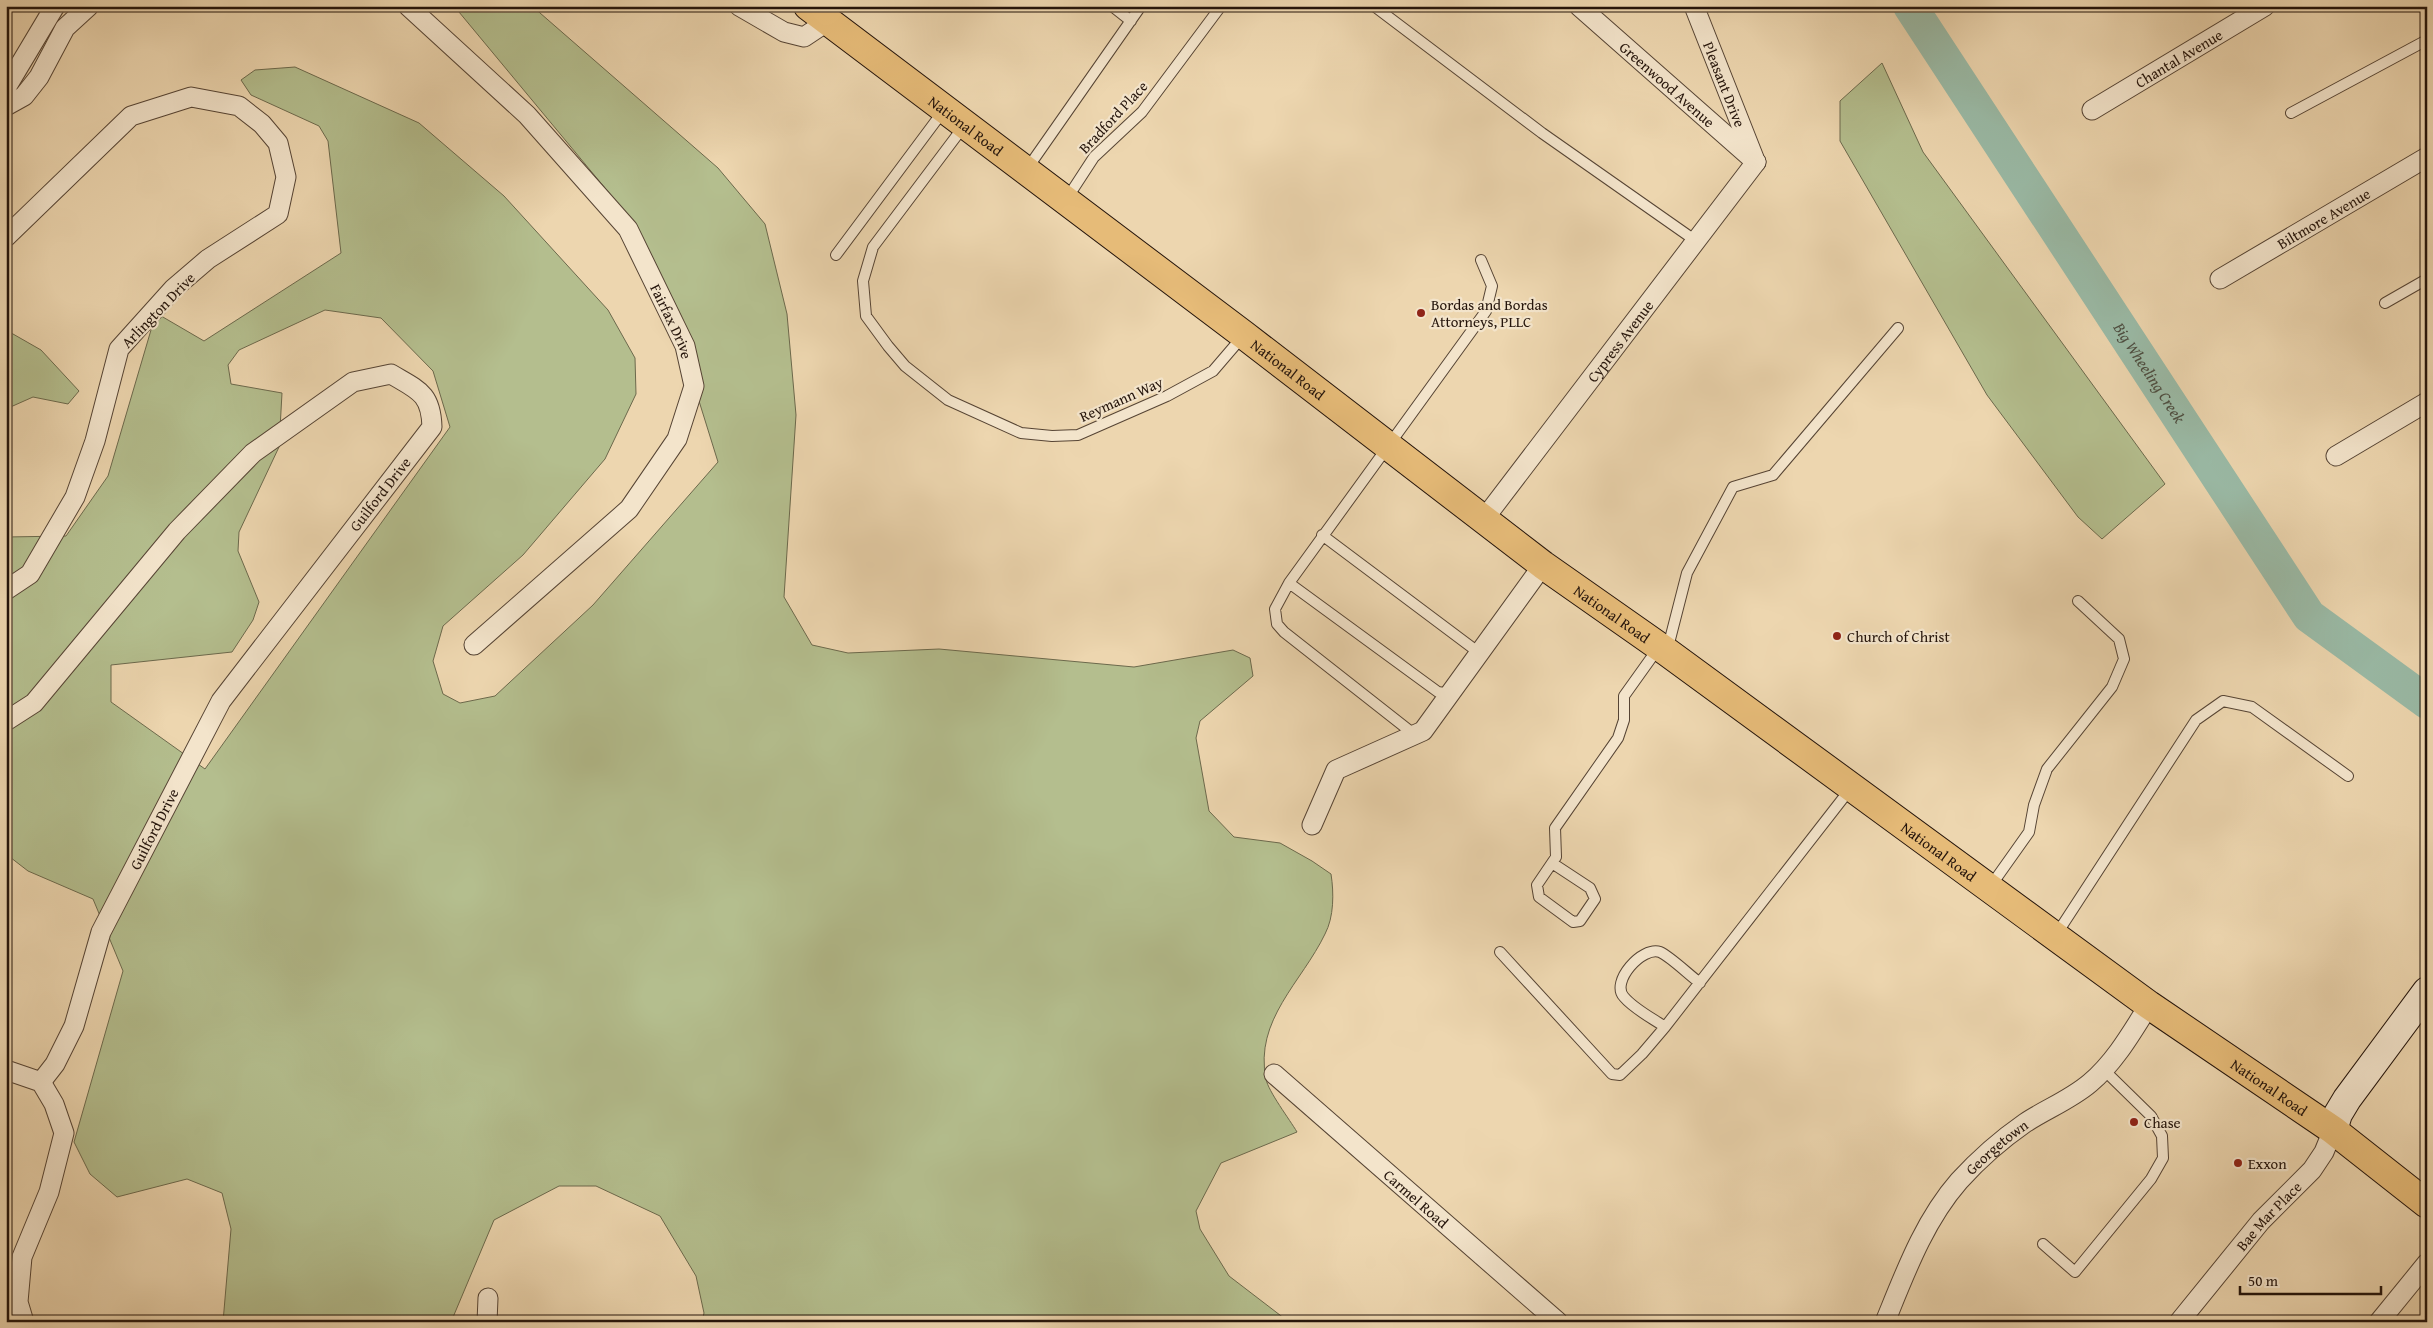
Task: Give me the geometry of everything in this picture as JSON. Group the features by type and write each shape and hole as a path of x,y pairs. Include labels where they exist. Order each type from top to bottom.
{"main road":[{"name":"National Road","path":"818,14 1244,335 1542,565 1664,649 2149,1005 2333,1130 2427,1204"}],"street":[{"path":"6,88 54,6"},
{"path":"6,106 24,96 39,77 65,28 89,6"},
{"name":"Fairfax Drive","path":"408,6 527,115 628,229 684,346 694,386 676,439 629,509 474,645"},
{"path":"739,6 784,32 804,37 818,14"},
{"name":"Greenwood Avenue","path":"1579,6 1756,162"},
{"name":"Pleasant Drive","path":"1694,6 1756,162"},
{"name":"Chantal Avenue","path":"2092,110 2265,6"},
{"name":"Arlington Drive","path":"6,237 130,116 191,97 239,106 262,124 278,143 286,177 278,214 208,259 173,289 119,349 95,442 75,496 30,574 6,590"},
{"name":"Biltmore Avenue","path":"2220,279 2427,157"},
{"name":"Cypress Avenue","path":"1484,519 1756,162"},
{"name":"Guilford Drive","path":"6,721 34,703 177,531 253,453 353,382 390,374 419,391 431,408 432,427 221,701 101,932 74,1026 56,1064 41,1082"},
{"path":"2336,456 2427,402"},
{"path":"1312,825 1336,770 1423,731 1542,565"},
{"path":"2333,1130 2338,1114 2347,1099 2427,991"},
{"name":"Georgetown","path":"1885,1322 1910,1260 1935,1215 1959,1182 1988,1153 2026,1123 2067,1100 2090,1083 2131,1033 2149,1005"},
{"path":"6,1070 41,1082 54,1104 64,1133 49,1192 22,1256 18,1302 24,1322"},
{"name":"Carmel Road","path":"1274,1074 1558,1322"},
{"name":"Bae Mar Place","path":"2179,1322 2261,1220 2312,1170 2324,1152 2333,1130"},
{"path":"2379,1322 2427,1263"},
{"path":"487,1322 488,1298"}],"lane":[{"path":"1112,6 1131,21"},
{"path":"1026,171 1141,6"},
{"name":"Bradford Place","path":"1066,201 1094,157 1142,112 1221,6"},
{"path":"1374,6 1542,133 1696,241"},
{"path":"2291,113 2427,40"},
{"path":"836,255 955,117"},
{"name":"Reymann Way","path":"955,117 873,247 864,281 866,316 905,366 948,400 1021,434 1078,435 1168,396 1213,371 1244,335"},
{"path":"1415,735 1284,632 1277,624 1275,609 1289,583 1322,535 1486,311 1492,286 1481,260"},
{"path":"2385,303 2427,278"},
{"path":"1552,863 1590,888 1595,900 1580,920 1573,922 1539,898 1538,885 1552,863 1556,857 1555,828 1618,738 1624,720 1624,696 1664,649 1687,572 1733,487 1773,475 1898,328"},
{"path":"1322,535 1478,652"},
{"path":"1289,583 1438,692 1450,694"},
{"path":"1989,888 2030,832 2034,805 2047,769 2112,688 2124,659 2119,639 2078,601"},
{"path":"2056,936 2196,720 2223,700 2252,707 2348,776"},
{"path":"1500,952 1612,1074 1620,1075 1642,1054 1665,1027 1852,787"},
{"path":"1665,1027 1623,997 1620,989 1620,980 1640,956 1649,951 1660,952 1700,983"},
{"path":"2043,1244 2075,1272 2151,1179 2163,1158 2162,1136 2151,1116 2103,1069"}],"green space":[{"path":"454,6 532,6 718,168 765,224 787,314 796,415 784,597 812,645 848,653 939,649 1134,667 1233,650 1250,658 1253,676 1200,721 1196,738 1209,811 1234,837 1280,843 1331,874 1333,889 1332,905 1330,920 1325,934 1282,1002 1267,1038 1264,1058 1266,1079 1275,1098 1297,1132 1221,1163 1196,1211 1200,1229 1229,1276 1289,1322 702,1322 704,1313 696,1276 660,1216 596,1186 559,1186 494,1220 451,1322 223,1322 231,1229 222,1193 187,1179 117,1197 90,1174 74,1142 123,971 93,899 28,871 6,854 6,537 66,536 108,476 156,313 204,341 341,253 328,141 319,126 251,95 241,80 255,70 295,67 419,123 504,196 608,310 635,358 636,394 605,459 523,555 443,626 433,661 443,694 460,703 495,696 593,605 718,462 666,295 634,223","holes":["325,310 381,318 433,371 450,427 205,769 111,702 111,665 232,652 253,620 259,602 238,551 239,532 279,447 282,393 231,384 228,365 239,350"]},
{"path":"1882,63 1923,152 2165,484 2102,539 2078,517 1987,395 1840,141 1840,101"},
{"path":"6,330 41,350 79,391 68,404 33,397 6,409"}],"waterway":[{"name":"Big Wheeling Creek","path":"1910,6 2309,616 2427,702"}],"place":[{"name":"Bordas and Bordas Attorneys, PLLC","path":"1421,313"},
{"name":"Church of Christ","path":"1837,636"},
{"name":"Chase","path":"2134,1122"},
{"name":"Exxon","path":"2238,1163"}]}
